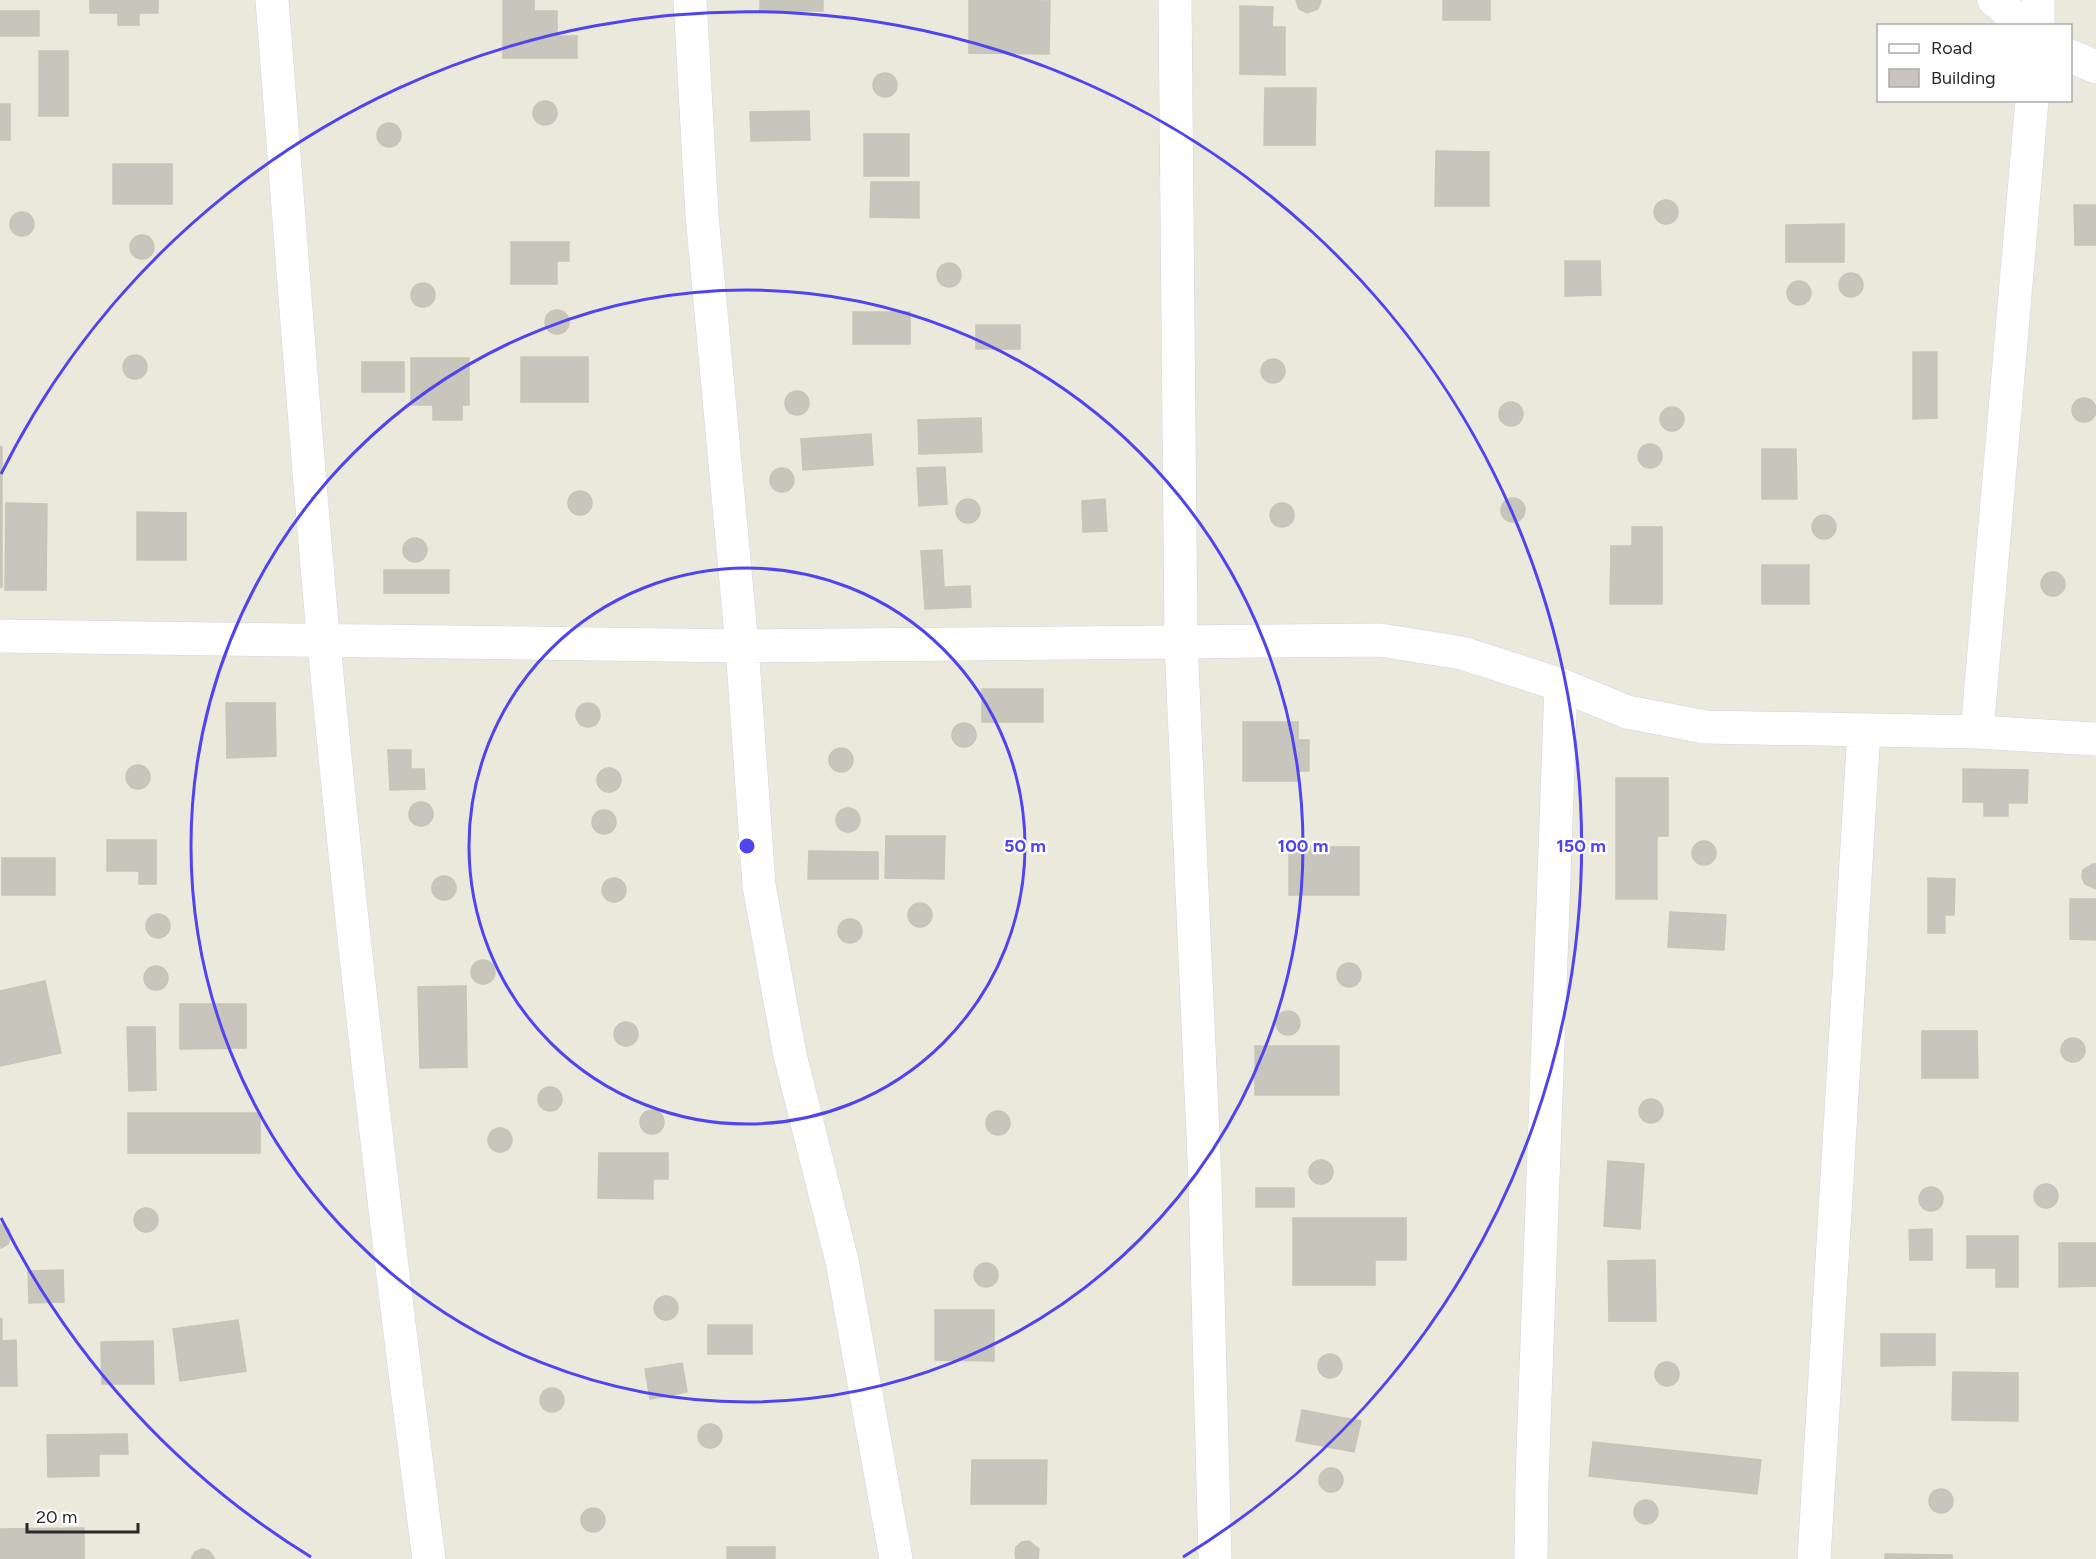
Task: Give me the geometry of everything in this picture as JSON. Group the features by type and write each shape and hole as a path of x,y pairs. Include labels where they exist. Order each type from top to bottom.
{"street":[{"path":"272,0 324,641 364,1034 400,1342 429,1559"},
{"path":"690,0 702,215 742,646 759,885 790,1055 842,1261 896,1559"},
{"path":"1175,0 1181,642 1204,1181 1215,1559"},
{"path":"1994,0 2020,24"},
{"path":"2038,0 2038,24"},
{"path":"2072,57 2096,67"},
{"path":"1977,732 2032,102"},
{"path":"0,636 742,646 1380,640 1462,653 1561,685 1627,712 1705,727 1977,732 2096,739"},
{"path":"1531,1559 1561,685"},
{"path":"1814,1559 1864,730"}],"building":[{"path":"90,0 158,0 158,13 139,13 139,25 118,25 118,13 90,13"},
{"path":"503,0 534,0 534,11 557,11 557,36 577,36 577,58 503,58"},
{"path":"760,0 823,0 823,11 760,11"},
{"path":"969,0 1050,1 1049,54 969,53"},
{"path":"1296,0 1321,1 1318,9 1307,13 1299,9"},
{"path":"1443,0 1490,0 1490,20 1443,20"},
{"path":"1240,6 1273,7 1272,27 1285,27 1285,75 1240,74"},
{"path":"0,11 39,11 39,36 0,36"},
{"path":"39,51 68,51 68,116 39,116"},
{"path":"885,73 894,76 897,85 894,94 885,97 876,94 873,85 876,76"},
{"path":"1265,88 1316,88 1315,145 1264,145"},
{"path":"545,101 554,104 557,113 554,122 545,125 536,122 533,113 536,104"},
{"path":"0,104 10,104 10,140 0,140"},
{"path":"809,111 810,140 751,141 750,112"},
{"path":"389,123 398,126 401,135 398,144 389,147 380,144 377,135 380,126"},
{"path":"864,134 909,134 909,176 864,176"},
{"path":"1436,151 1489,152 1489,206 1435,206"},
{"path":"113,164 172,164 172,204 113,204"},
{"path":"871,182 919,182 919,218 870,217"},
{"path":"1666,200 1675,203 1678,212 1675,221 1666,224 1657,221 1654,212 1657,203"},
{"path":"2074,205 2096,205 2096,245 2075,245"},
{"path":"22,212 31,215 34,224 31,233 22,236 13,233 10,224 13,215"},
{"path":"1844,224 1844,262 1786,262 1786,225"},
{"path":"142,235 151,238 154,247 151,256 142,259 133,256 130,247 133,238"},
{"path":"511,242 569,242 569,261 557,261 557,284 511,284"},
{"path":"1565,261 1600,261 1601,295 1565,296"},
{"path":"949,263 958,266 961,275 958,284 949,287 940,284 937,275 940,266"},
{"path":"1851,273 1860,276 1863,285 1860,294 1851,297 1842,294 1839,285 1842,276"},
{"path":"1799,281 1808,284 1811,293 1808,302 1799,305 1790,302 1787,293 1790,284"},
{"path":"423,283 432,286 435,295 432,304 423,307 414,304 411,295 414,286"},
{"path":"557,310 566,313 569,322 566,331 557,334 548,331 545,322 548,313"},
{"path":"853,312 910,312 910,344 853,344"},
{"path":"976,325 1020,325 1020,349 976,349"},
{"path":"1913,352 1937,352 1937,418 1913,419"},
{"path":"135,355 144,358 147,367 144,376 135,379 126,376 123,367 126,358"},
{"path":"521,357 588,357 588,402 521,402"},
{"path":"411,358 469,358 469,405 462,405 462,420 433,420 433,405 411,405"},
{"path":"1273,359 1282,362 1285,371 1282,380 1273,383 1264,380 1261,371 1264,362"},
{"path":"362,362 404,362 404,392 362,392"},
{"path":"797,391 806,394 809,403 806,412 797,415 788,412 785,403 788,394"},
{"path":"2084,398 2093,401 2096,410 2093,419 2084,422 2075,419 2072,410 2075,401"},
{"path":"1511,402 1520,405 1523,414 1520,423 1511,426 1502,423 1499,414 1502,405"},
{"path":"1672,407 1681,410 1684,419 1681,428 1672,431 1663,428 1660,419 1663,410"},
{"path":"981,418 982,452 919,454 918,420"},
{"path":"871,434 873,465 803,470 801,439"},
{"path":"1650,444 1659,447 1662,456 1659,465 1650,468 1641,465 1638,456 1641,447"},
{"path":"0,447 2,447 2,587 0,587"},
{"path":"1762,449 1796,449 1797,499 1762,499"},
{"path":"945,467 947,504 919,506 917,468"},
{"path":"782,468 791,471 794,480 791,489 782,492 773,489 770,480 773,471"},
{"path":"580,491 589,494 592,503 589,512 580,515 571,512 568,503 571,494"},
{"path":"1513,498 1522,501 1525,510 1522,519 1513,522 1504,519 1501,510 1504,501"},
{"path":"968,499 977,502 980,511 977,520 968,523 959,520 956,511 959,502"},
{"path":"1105,499 1107,531 1083,532 1082,501"},
{"path":"6,503 47,504 46,590 5,590"},
{"path":"1282,503 1291,506 1294,515 1291,524 1282,527 1273,524 1270,515 1273,506"},
{"path":"137,512 186,513 186,560 137,560"},
{"path":"1824,515 1833,518 1836,527 1833,536 1824,539 1815,536 1812,527 1815,518"},
{"path":"1632,527 1662,527 1662,604 1610,604 1611,546 1632,546"},
{"path":"415,538 424,541 427,550 424,559 415,562 406,559 403,550 406,541"},
{"path":"942,550 944,587 970,586 971,607 925,609 921,551"},
{"path":"1762,565 1809,565 1809,604 1762,604"},
{"path":"384,570 449,570 449,593 384,593"},
{"path":"2053,572 2062,575 2065,584 2062,593 2053,596 2044,593 2041,584 2044,575"},
{"path":"982,689 1043,689 1043,722 982,722"},
{"path":"226,703 275,703 276,756 227,758"},
{"path":"588,703 597,706 600,715 597,724 588,727 579,724 576,715 579,706"},
{"path":"1243,722 1298,722 1298,740 1309,740 1309,771 1298,771 1298,781 1243,781"},
{"path":"964,723 973,726 976,735 973,744 964,747 955,744 952,735 955,726"},
{"path":"841,748 850,751 853,760 850,769 841,772 832,769 829,760 832,751"},
{"path":"388,750 411,750 411,769 424,769 425,789 390,790"},
{"path":"138,765 147,768 150,777 147,786 138,789 129,786 126,777 129,768"},
{"path":"609,768 618,771 621,780 618,789 609,792 600,789 597,780 600,771"},
{"path":"1963,769 2028,770 2027,803 2008,803 2008,816 1984,816 1984,802 1963,802"},
{"path":"1616,778 1668,778 1668,836 1657,836 1657,899 1616,899"},
{"path":"421,802 430,805 433,814 430,823 421,826 412,823 409,814 412,805"},
{"path":"848,808 857,811 860,820 857,829 848,832 839,829 836,820 839,811"},
{"path":"604,810 613,813 616,822 613,831 604,834 595,831 592,822 595,813"},
{"path":"886,836 945,836 944,879 885,878"},
{"path":"107,840 156,840 156,884 139,884 139,871 107,871"},
{"path":"1704,841 1713,844 1716,853 1713,862 1704,865 1695,862 1692,853 1695,844"},
{"path":"1289,847 1359,847 1359,895 1289,895"},
{"path":"809,851 878,852 878,879 808,879"},
{"path":"2,858 55,858 55,895 2,895"},
{"path":"2096,864 2096,889 2085,884 2082,877 2083,870"},
{"path":"444,876 453,879 456,888 453,897 444,900 435,897 432,888 435,879"},
{"path":"614,878 623,881 626,890 623,899 614,902 605,899 602,890 605,881"},
{"path":"1928,878 1955,879 1954,915 1945,915 1945,933 1928,933"},
{"path":"2070,899 2096,899 2096,940 2070,939"},
{"path":"920,903 929,906 932,915 929,924 920,927 911,924 908,915 911,906"},
{"path":"1670,912 1726,915 1724,950 1668,947"},
{"path":"158,914 167,917 170,926 167,935 158,938 149,935 146,926 149,917"},
{"path":"850,919 859,922 862,931 859,940 850,943 841,940 838,931 841,922"},
{"path":"483,960 492,963 495,972 492,981 483,984 474,981 471,972 474,963"},
{"path":"1349,963 1358,966 1361,975 1358,984 1349,987 1340,984 1337,975 1340,966"},
{"path":"156,966 165,969 168,978 165,987 156,990 147,987 144,978 147,969"},
{"path":"45,981 61,1053 0,1066 0,991"},
{"path":"466,986 467,1067 420,1068 418,987"},
{"path":"180,1004 246,1004 246,1048 180,1049"},
{"path":"1288,1011 1297,1014 1300,1023 1297,1032 1288,1035 1279,1032 1276,1023 1279,1014"},
{"path":"626,1022 635,1025 638,1034 635,1043 626,1046 617,1043 614,1034 617,1025"},
{"path":"127,1027 155,1027 156,1090 129,1091"},
{"path":"1922,1031 1977,1031 1978,1078 1922,1078"},
{"path":"2073,1038 2082,1041 2085,1050 2082,1059 2073,1062 2064,1059 2061,1050 2064,1041"},
{"path":"1255,1046 1339,1046 1339,1095 1255,1095"},
{"path":"550,1087 559,1090 562,1099 559,1108 550,1111 541,1108 538,1099 541,1090"},
{"path":"1651,1099 1660,1102 1663,1111 1660,1120 1651,1123 1642,1120 1639,1111 1642,1102"},
{"path":"652,1110 661,1113 664,1122 661,1131 652,1134 643,1131 640,1122 643,1113"},
{"path":"998,1111 1007,1114 1010,1123 1007,1132 998,1135 989,1132 986,1123 989,1114"},
{"path":"128,1113 260,1113 260,1153 128,1153"},
{"path":"500,1128 509,1131 512,1140 509,1149 500,1152 491,1149 488,1140 491,1131"},
{"path":"599,1153 668,1153 668,1179 653,1179 653,1199 598,1198"},
{"path":"1321,1160 1330,1163 1333,1172 1330,1181 1321,1184 1312,1181 1309,1172 1312,1163"},
{"path":"1608,1161 1644,1164 1640,1229 1604,1226"},
{"path":"2046,1184 2055,1187 2058,1196 2055,1205 2046,1208 2037,1205 2034,1196 2037,1187"},
{"path":"1931,1187 1940,1190 1943,1199 1940,1208 1931,1211 1922,1208 1919,1199 1922,1190"},
{"path":"1256,1188 1294,1188 1294,1207 1256,1207"},
{"path":"146,1208 155,1211 158,1220 155,1229 146,1232 137,1229 134,1220 137,1211"},
{"path":"1293,1218 1406,1218 1406,1260 1375,1260 1375,1285 1293,1285"},
{"path":"0,1224 9,1229 11,1237 8,1244 1,1248"},
{"path":"1932,1229 1932,1260 1910,1260 1909,1230"},
{"path":"1967,1236 2018,1236 2018,1287 1996,1287 1996,1268 1967,1268"},
{"path":"2059,1243 2096,1243 2096,1286 2059,1287"},
{"path":"1655,1260 1656,1321 1609,1321 1608,1261"},
{"path":"986,1263 995,1266 998,1275 995,1284 986,1287 977,1284 974,1275 977,1266"},
{"path":"63,1270 64,1302 29,1303 28,1271"},
{"path":"666,1296 675,1299 678,1308 675,1317 666,1320 657,1317 654,1308 657,1299"},
{"path":"935,1310 994,1310 994,1361 935,1360"},
{"path":"0,1319 2,1319 2,1341 16,1340 17,1386 0,1386"},
{"path":"238,1320 246,1371 180,1381 173,1329"},
{"path":"708,1325 752,1325 752,1354 708,1354"},
{"path":"1881,1334 1935,1334 1935,1365 1881,1366"},
{"path":"153,1341 154,1384 102,1384 101,1342"},
{"path":"1330,1354 1339,1357 1342,1366 1339,1375 1330,1378 1321,1375 1318,1366 1321,1357"},
{"path":"1667,1362 1676,1365 1679,1374 1676,1383 1667,1386 1658,1383 1655,1374 1658,1365"},
{"path":"682,1363 687,1392 650,1399 645,1369"},
{"path":"1953,1372 2018,1373 2018,1421 1952,1420"},
{"path":"552,1388 561,1391 564,1400 561,1409 552,1412 543,1409 540,1400 543,1391"},
{"path":"1302,1410 1361,1421 1354,1452 1296,1441"},
{"path":"710,1424 719,1427 722,1436 719,1445 710,1448 701,1445 698,1436 701,1427"},
{"path":"127,1434 128,1454 99,1454 99,1476 48,1477 47,1435"},
{"path":"1593,1442 1761,1460 1757,1494 1589,1476"},
{"path":"972,1460 1047,1460 1046,1504 971,1504"},
{"path":"1331,1468 1340,1471 1343,1480 1340,1489 1331,1492 1322,1489 1319,1480 1322,1471"},
{"path":"1941,1489 1950,1492 1953,1501 1950,1510 1941,1513 1932,1510 1929,1501 1932,1492"},
{"path":"1646,1500 1655,1503 1658,1512 1655,1521 1646,1524 1637,1521 1634,1512 1637,1503"},
{"path":"593,1508 602,1511 605,1520 602,1529 593,1532 584,1529 581,1520 584,1511"},
{"path":"84,1528 84,1559 0,1559 0,1529"},
{"path":"1029,1541 1039,1549 1038,1559 1016,1559 1016,1547 1022,1542"},
{"path":"727,1547 775,1547 775,1559 727,1559"},
{"path":"202,1549 209,1551 215,1559 191,1559 195,1552"},
{"path":"1885,1554 1952,1555 1952,1559 1885,1559"}]}
